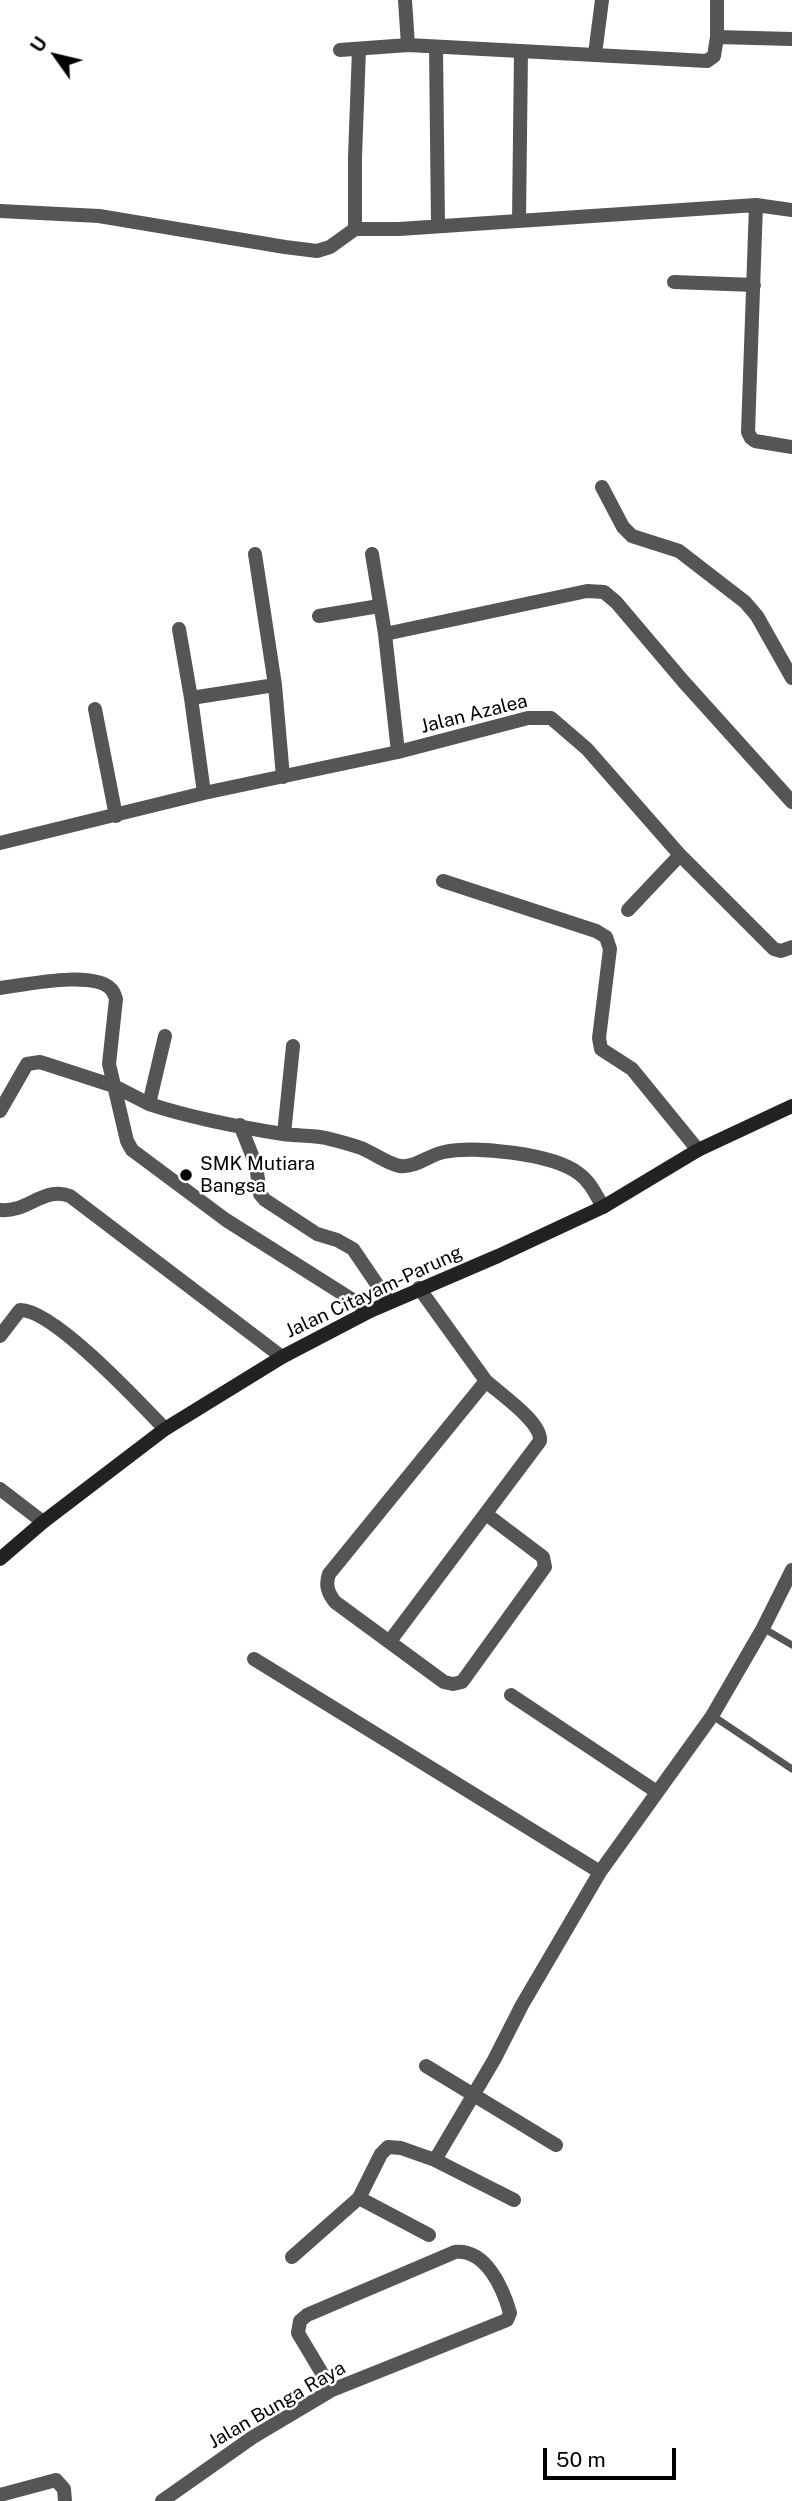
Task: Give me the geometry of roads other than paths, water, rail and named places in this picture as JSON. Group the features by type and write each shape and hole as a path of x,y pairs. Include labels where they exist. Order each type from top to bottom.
{"main road":[{"name":"Jalan Citayam-Parung","path":"0,1559 43,1522 165,1429 282,1357 389,1302 498,1256 603,1207 698,1150 792,1106"}],"street":[{"path":"405,0 408,45"},
{"path":"595,54 602,0"},
{"path":"340,50 408,45 707,61 714,55 717,37 717,0"},
{"path":"717,37 792,39"},
{"path":"436,47 438,226"},
{"path":"355,229 359,49"},
{"path":"519,221 521,51"},
{"path":"0,211 99,216 317,251 330,247 355,229 756,205 792,210"},
{"path":"756,205 748,432 755,441 792,447"},
{"path":"674,282 754,285"},
{"path":"602,487 623,527 632,537 679,551 746,602 757,616 792,678"},
{"path":"256,554 275,685 283,777"},
{"path":"372,554 385,634 398,752"},
{"path":"385,634 587,591 604,592 616,602 792,802"},
{"path":"319,616 379,606"},
{"path":"179,629 204,793"},
{"path":"191,698 275,685"},
{"path":"95,709 116,816"},
{"name":"Jalan Azalea","path":"0,843 204,793 398,752 528,719 551,718 587,749 680,855 774,949 781,951 792,947"},
{"path":"628,910 680,855"},
{"path":"443,881 596,931 606,937 610,949 598,1038 601,1049 632,1069 698,1150"},
{"path":"0,988 60,980 94,981 111,989 116,999 109,1064 127,1141 132,1150 151,1167 226,1220 370,1311"},
{"path":"149,1104 165,1036"},
{"path":"284,1134 293,1046"},
{"path":"0,1111 30,1063 40,1062 114,1086 149,1104 190,1116 284,1134 323,1137 361,1148 398,1166 411,1166 429,1156 448,1151 471,1150 544,1157 578,1173 587,1181 603,1207"},
{"path":"240,1125 256,1164 260,1194 265,1200 317,1234 338,1240 353,1249 389,1302"},
{"path":"0,1210 12,1212 55,1192 70,1196 282,1357"},
{"path":"390,1641 536,1449 541,1435 536,1424 486,1381 419,1288"},
{"path":"0,1336 20,1310 32,1312 79,1343 165,1429"},
{"path":"486,1381 329,1574 327,1587 335,1602 444,1682 457,1683 467,1677 545,1567 543,1557 486,1514"},
{"path":"0,1489 43,1522"},
{"path":"435,2160 600,1872 712,1716 763,1628 792,1570"},
{"path":"254,1659 600,1872"},
{"path":"511,1695 657,1792"},
{"path":"426,2066 556,2145"},
{"path":"292,2257 359,2198 381,2154 388,2147 401,2148 435,2160 514,2200"},
{"path":"359,2198 429,2235"},
{"name":"Jalan Bunga Raya","path":"162,2501 253,2437 332,2390 498,2325 510,2317 504,2292 476,2255 462,2251 307,2315 300,2321 298,2333 332,2390"},
{"path":"0,2495 56,2480 65,2495"}],"lane":[{"path":"763,1628 792,1645"},
{"path":"712,1716 792,1769"}],"place":[{"name":"SMK Mutiara Bangsa","path":"186,1175"}]}
